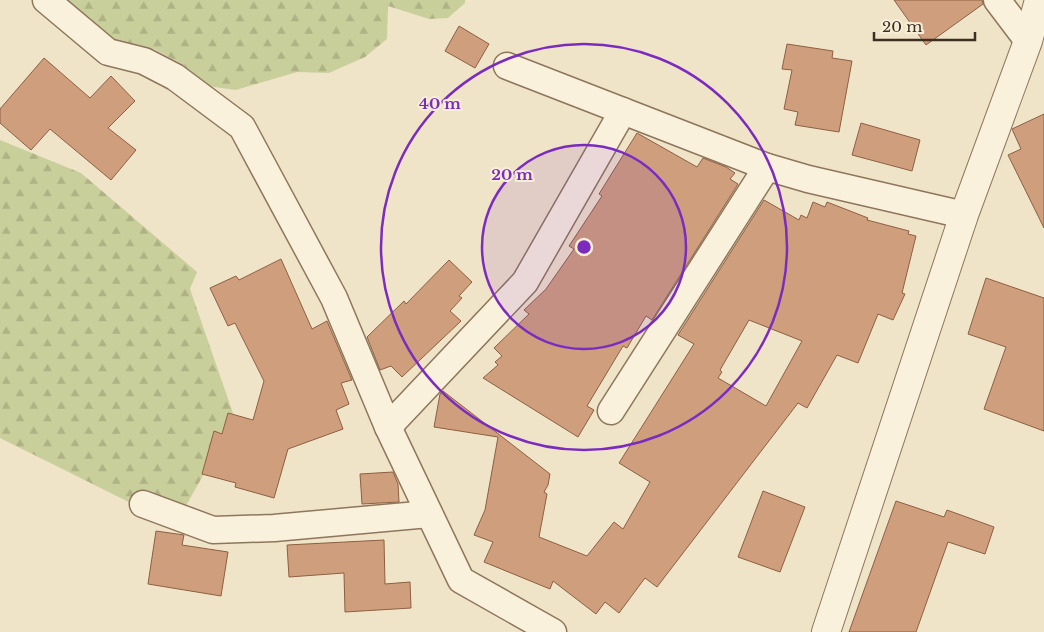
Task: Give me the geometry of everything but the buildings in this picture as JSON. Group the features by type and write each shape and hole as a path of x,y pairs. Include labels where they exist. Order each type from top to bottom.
{"street":[{"path":"46,0 108,52 144,61 175,77 242,127 334,298 388,427 461,580 552,632"},
{"path":"826,632 964,215 1037,17 997,0"},
{"path":"507,66 767,166 808,179 964,215"},
{"path":"388,427 525,282 623,111"},
{"path":"611,411 767,166"},
{"path":"143,504 213,530 274,528 429,514"}],"green space":[{"path":"61,0 465,0 465,3 448,18 429,19 388,6 387,39 365,57 329,73 297,72 236,90 207,86 182,64 154,49 112,45"},
{"path":"0,140 81,173 197,272 190,289 235,419 175,525 0,438"}]}
